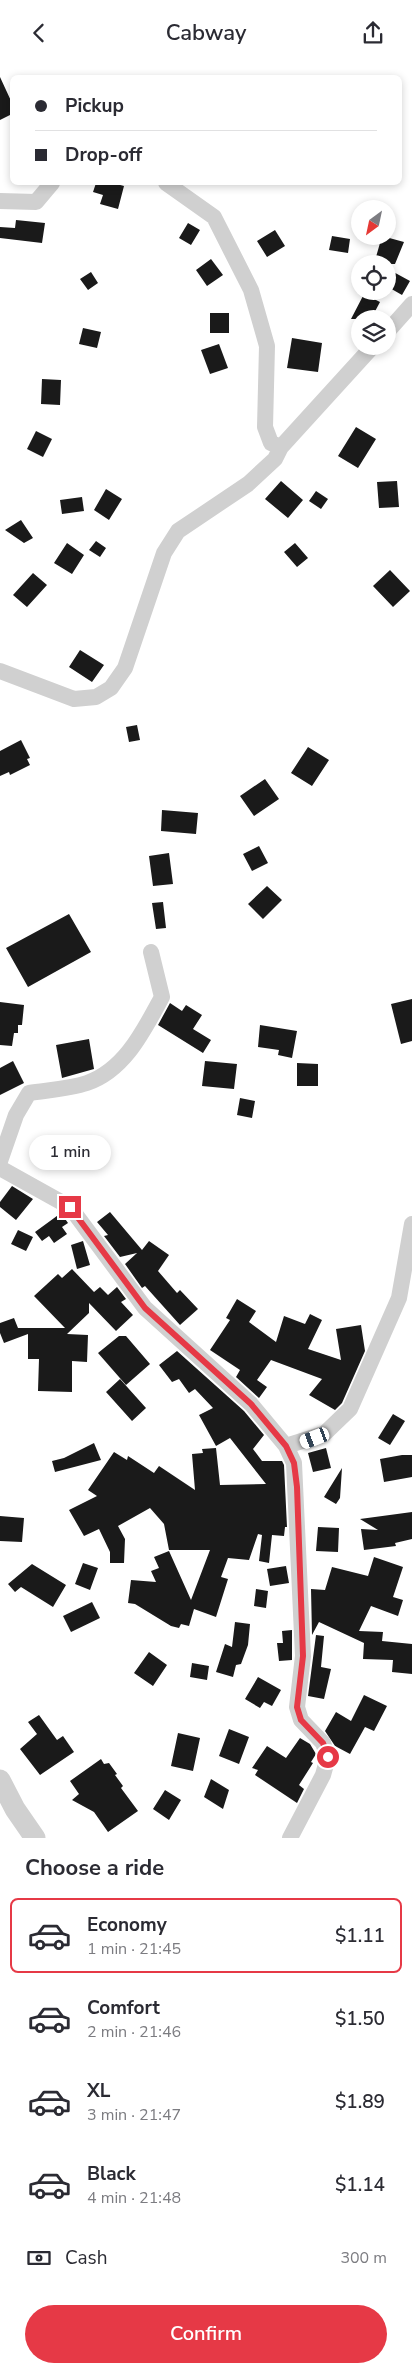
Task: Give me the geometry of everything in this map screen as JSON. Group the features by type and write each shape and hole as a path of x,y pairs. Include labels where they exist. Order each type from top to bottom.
{"street":[{"path":"0,201 36,202 50,185"},
{"path":"169,185 214,217 251,290 267,346 265,427 271,443 280,447"},
{"path":"396,322 412,304"},
{"path":"0,671 74,699 96,697 111,687 125,668 164,553 178,531 248,484 275,459 280,447 365,355"},
{"path":"0,1161 16,1115 29,1093 86,1083 103,1075 137,1044 162,997 151,952"},
{"path":"0,1168 70,1207 145,1308 251,1404 286,1446 294,1463 297,1487 303,1656 297,1707 301,1720 323,1743 328,1757 324,1775 290,1838"},
{"path":"286,1446 324,1435 350,1409 399,1299 412,1224"},
{"path":"0,1781 15,1809 35,1838"}],"building":[{"path":"0,77 10,99 10,115 0,120"},
{"path":"95,185 124,186 118,209 100,204 103,195 93,192"},
{"path":"16,220 45,223 42,243 0,238 0,227 15,228"},
{"path":"188,223 200,230 191,245 179,238"},
{"path":"275,230 285,246 267,257 257,241"},
{"path":"332,236 350,239 348,253 329,250"},
{"path":"396,240 404,242 396,262 396,255 377,255 379,245 396,245"},
{"path":"211,259 223,275 207,286 196,270"},
{"path":"91,272 98,283 88,290 80,279"},
{"path":"396,273 410,281 402,295 396,292"},
{"path":"361,300 376,300 380,302 376,310 356,310"},
{"path":"210,313 229,313 229,333 210,333"},
{"path":"83,328 101,332 97,348 79,344"},
{"path":"292,338 322,343 318,372 287,368"},
{"path":"219,344 228,368 210,374 201,350"},
{"path":"42,379 61,380 60,405 41,404"},
{"path":"356,427 376,439 358,468 338,456"},
{"path":"36,431 52,439 43,457 27,449"},
{"path":"281,481 303,500 288,518 265,499"},
{"path":"397,481 399,507 379,508 377,482"},
{"path":"106,489 122,499 109,520 94,510"},
{"path":"316,491 328,499 321,509 309,501"},
{"path":"82,497 84,511 62,514 60,500"},
{"path":"21,520 33,538 24,543 5,530"},
{"path":"96,541 106,548 100,557 89,550"},
{"path":"67,543 84,555 72,574 54,563"},
{"path":"295,543 308,558 297,567 284,552"},
{"path":"390,570 410,591 393,607 373,586"},
{"path":"33,573 47,585 27,607 13,595"},
{"path":"80,650 104,665 92,682 69,667"},
{"path":"137,725 140,740 129,742 126,727"},
{"path":"21,740 30,758 27,759 30,765 10,775 9,772 0,776 0,751"},
{"path":"308,747 329,760 312,786 291,773"},
{"path":"265,779 279,799 254,816 240,796"},
{"path":"162,810 198,813 196,834 161,831"},
{"path":"259,846 268,863 252,871 243,854"},
{"path":"169,853 173,884 153,886 149,856"},
{"path":"267,886 282,900 263,919 248,904"},
{"path":"163,902 166,928 156,929 152,903"},
{"path":"69,914 91,952 28,987 6,948"},
{"path":"412,999 412,1041 401,1044 391,1004"},
{"path":"0,1002 24,1005 22,1025 18,1025 18,1033 14,1033 12,1046 0,1045"},
{"path":"170,1003 182,1011 186,1005 202,1015 193,1029 211,1040 203,1053 158,1025"},
{"path":"260,1025 297,1031 292,1058 278,1055 279,1050 258,1047"},
{"path":"89,1039 94,1069 62,1078 56,1045"},
{"path":"13,1061 24,1083 0,1095 0,1068"},
{"path":"205,1061 237,1064 234,1089 202,1086"},
{"path":"297,1063 318,1064 318,1086 297,1086"},
{"path":"240,1098 255,1101 252,1118 237,1115"},
{"path":"12,1186 33,1199 16,1220 0,1207 0,1202"},
{"path":"110,1212 142,1250 149,1241 169,1255 158,1271 177,1293 180,1290 198,1309 180,1325 145,1286 142,1288 125,1264 137,1253 120,1257 104,1236 108,1235 97,1222"},
{"path":"61,1213 68,1223 62,1227 67,1234 54,1243 49,1236 42,1241 35,1232"},
{"path":"18,1230 33,1237 26,1251 11,1244"},
{"path":"83,1241 90,1265 77,1269 71,1245"},
{"path":"72,1269 94,1292 100,1287 108,1295 117,1287 126,1299 121,1302 133,1315 116,1331 89,1303 89,1313 67,1334 88,1335 87,1362 72,1361 72,1392 38,1391 39,1359 28,1359 28,1334 4,1343 0,1333 0,1323 14,1318 18,1328 65,1328 34,1296 58,1274 62,1278"},
{"path":"237,1299 256,1311 249,1322 276,1342 284,1316 305,1324 310,1314 322,1320 308,1349 341,1360 336,1329 361,1325 365,1351 342,1403 335,1410 309,1395 322,1379 271,1360 257,1380 267,1387 259,1398 236,1377 240,1370 210,1350 230,1320 226,1318"},
{"path":"119,1336 126,1336 150,1364 126,1385 98,1353"},
{"path":"177,1351 244,1411 264,1435 253,1449 262,1461 282,1461 284,1465 287,1527 285,1527 284,1536 272,1535 269,1563 259,1561 262,1535 258,1534 249,1560 228,1558 221,1577 228,1579 216,1617 194,1609 189,1626 181,1624 179,1628 171,1626 135,1604 128,1603 131,1580 156,1582 151,1571 159,1568 154,1557 169,1551 191,1600 210,1550 169,1550 164,1524 150,1508 118,1526 125,1539 124,1563 110,1563 110,1552 99,1529 84,1536 69,1510 97,1496 88,1490 114,1452 127,1460 128,1456 154,1473 159,1466 195,1490 192,1454 203,1453 202,1449 216,1448 220,1485 266,1484 230,1438 216,1446 199,1415 213,1408 195,1389 189,1393 179,1379 172,1382 159,1365"},
{"path":"120,1379 146,1408 132,1421 106,1392"},
{"path":"393,1414 405,1421 390,1445 378,1438"},
{"path":"94,1443 101,1460 55,1472 52,1461 64,1458"},
{"path":"326,1448 331,1468 313,1472 308,1453"},
{"path":"412,1455 412,1477 384,1482 380,1459"},
{"path":"342,1468 340,1498 336,1504 324,1497"},
{"path":"412,1512 412,1539 395,1543 396,1546 364,1550 361,1529 378,1530 360,1519"},
{"path":"0,1516 24,1518 22,1542 0,1541"},
{"path":"318,1527 339,1528 338,1552 316,1551"},
{"path":"374,1557 403,1567 393,1597 403,1600 398,1616 371,1606 359,1631 383,1632 382,1641 412,1644 412,1674 392,1672 393,1660 363,1659 364,1643 319,1622 312,1635 311,1589 325,1590 332,1567 368,1576"},
{"path":"83,1563 98,1568 90,1590 75,1584"},
{"path":"32,1564 66,1585 53,1607 21,1587 15,1592 8,1584"},
{"path":"286,1566 289,1583 270,1586 267,1569"},
{"path":"256,1589 268,1591 266,1608 254,1606"},
{"path":"92,1602 100,1618 71,1632 63,1616"},
{"path":"235,1622 250,1624 248,1645 241,1664 236,1665 233,1677 216,1672 225,1644 232,1647"},
{"path":"292,1630 292,1660 279,1661 277,1643 283,1643 282,1631"},
{"path":"316,1635 324,1636 321,1667 331,1669 324,1699 308,1696"},
{"path":"149,1652 167,1665 153,1686 134,1673"},
{"path":"192,1663 209,1666 207,1680 190,1677"},
{"path":"258,1677 281,1690 272,1706 264,1702 260,1708 245,1699"},
{"path":"364,1695 387,1706 374,1731 365,1727 350,1754 335,1746 325,1731 336,1712 351,1721"},
{"path":"39,1715 57,1740 63,1736 74,1752 40,1775 20,1749 37,1734 28,1722"},
{"path":"229,1729 249,1737 239,1764 219,1756"},
{"path":"178,1733 200,1738 193,1771 171,1766"},
{"path":"300,1738 310,1744 316,1754 311,1762 313,1763 299,1785 304,1789 297,1803 255,1775 258,1770 252,1768 267,1746 286,1758"},
{"path":"101,1759 104,1764 109,1763 117,1774 115,1775 123,1786 121,1788 138,1811 108,1832 94,1812 72,1800 79,1794 70,1781"},
{"path":"211,1779 229,1790 223,1809 204,1797"},
{"path":"165,1790 181,1800 169,1820 153,1809"}],"route":[{"path":"70,1207 145,1308 251,1404 286,1446 294,1463 297,1487 303,1656 297,1707 301,1720 323,1743 328,1757"}]}
